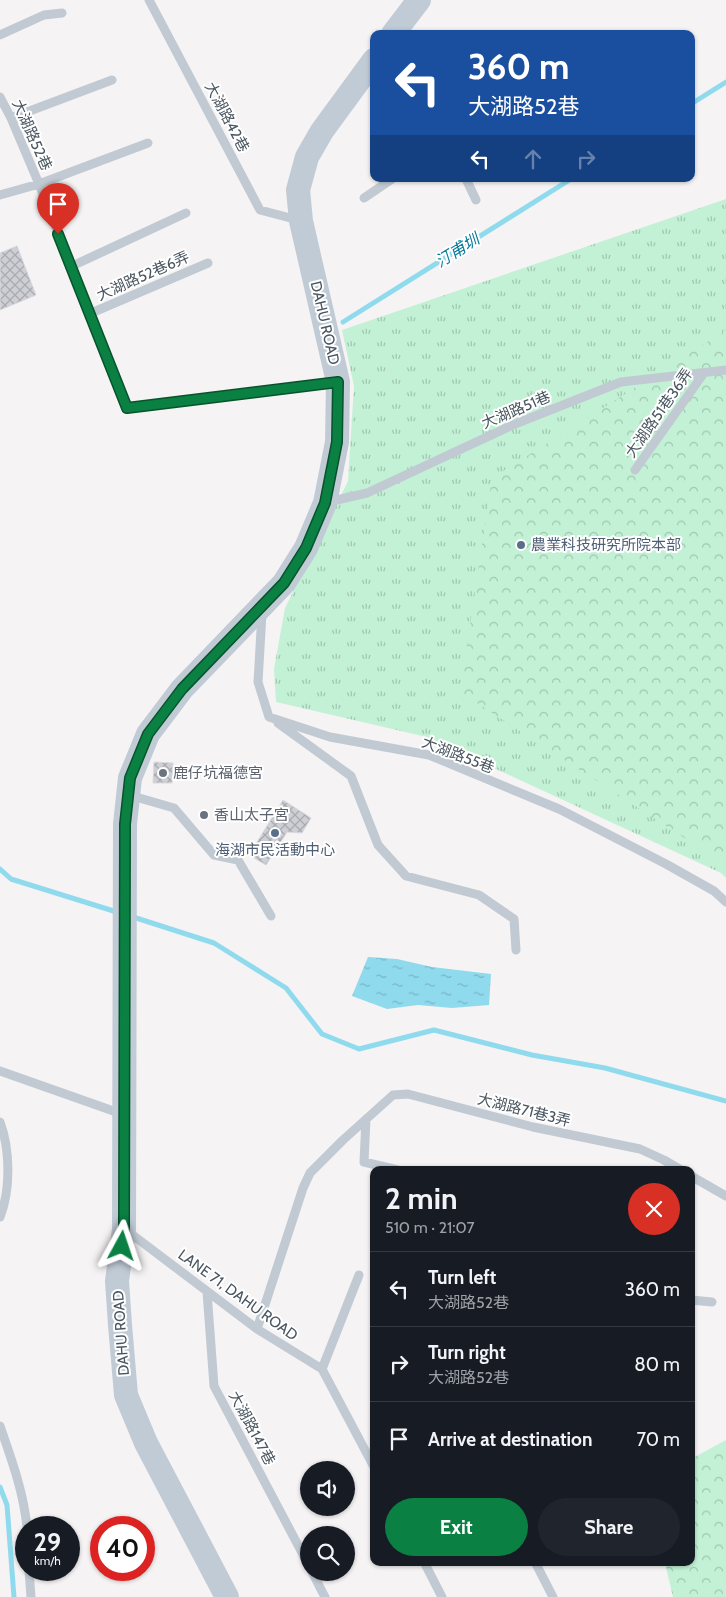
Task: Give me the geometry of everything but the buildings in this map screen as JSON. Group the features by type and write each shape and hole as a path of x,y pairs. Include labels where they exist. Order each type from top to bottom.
{"street":[{"path":"396,30 419,0"},
{"name":"DAHU ROAD","path":"227,1597 146,1443 126,1395 118,1281 124,1228 125,824 130,778 148,734 182,689 284,583 306,548 325,503 337,442 338,382 301,220 298,190 307,157 322,131 370,65"}],"lane":[{"name":"大湖路42巷","path":"149,0 260,210 301,220"},
{"path":"0,35 44,15 62,12"},
{"path":"11,118 112,80"},
{"name":"大湖路52巷","path":"0,97 11,118 38,184 127,408 338,382"},
{"path":"38,184 148,143"},
{"path":"364,198 388,182"},
{"path":"467,182 476,200"},
{"name":"大湖路52巷","path":"0,196 38,184"},
{"path":"70,267 186,213"},
{"name":"大湖路52巷6弄","path":"89,314 208,263"},
{"name":"大湖路51巷","path":"325,503 367,493 515,424 621,382 726,370"},
{"name":"大湖路51巷36弄","path":"635,470 704,372"},
{"path":"263,605 258,682 270,717 351,776 378,845 406,876 479,895 514,919 516,950"},
{"name":"大湖路55巷","path":"270,717 330,737 429,755 559,809 674,868 714,891 726,902"},
{"path":"128,795 174,808 214,855 238,860 271,916"},
{"path":"0,1071 125,1115"},
{"name":"大湖路71巷3弄","path":"257,1330 302,1188 310,1173 393,1095 408,1094 533,1127 640,1150 674,1166"},
{"path":"366,1119 364,1162 381,1166"},
{"path":"0,1122 5,1134 8,1166 3,1208 0,1217"},
{"path":"695,1178 726,1196"},
{"name":"LANE 71, DAHU ROAD","path":"124,1228 257,1330 322,1369"},
{"path":"359,1275 322,1369 370,1459"},
{"name":"大湖路147巷","path":"207,1292 214,1386 300,1549"},
{"path":"695,1300 712,1302"},
{"path":"0,1426 10,1454 26,1516"},
{"path":"426,1566 442,1597"},
{"path":"537,1566 553,1597"},
{"path":"30,1581 31,1597"},
{"path":"317,1581 325,1597"}],"green space":[{"name":"農業科技研究所院本部","path":"726,199 726,878 721,873 427,737 276,702 274,669 285,608 348,481 354,386 342,330"},
{"path":"726,330 726,865 460,692 492,478"},
{"path":"726,1440 726,1597 673,1597 666,1566 695,1566 695,1457"}],"water":[{"path":"368,957 397,959 432,967 491,974 489,1005 452,1008 418,1005 387,1009 352,996"}],"waterway":[{"name":"汀甫圳","path":"695,101 726,82"},
{"name":"汀甫圳","path":"343,322 566,182"},
{"path":"0,869 11,879 120,913"},
{"path":"130,916 214,943 286,988 322,1034 359,1049 434,1030 532,1055 605,1068 726,1101"},
{"path":"0,1487 7,1505 14,1597"}],"place":[{"name":"農業科技研究所院本部","path":"521,545"},
{"name":"鹿仔坑福德宮","path":"163,773"},
{"name":"香山太子宮","path":"204,815"},
{"name":"海湖市民活動中心","path":"275,833"}],"route":[{"path":"58,234 127,408 338,382 337,442 325,503 306,548 284,583 182,689 148,734 130,778 125,824 125,1115 124,1228 122,1246"}]}
